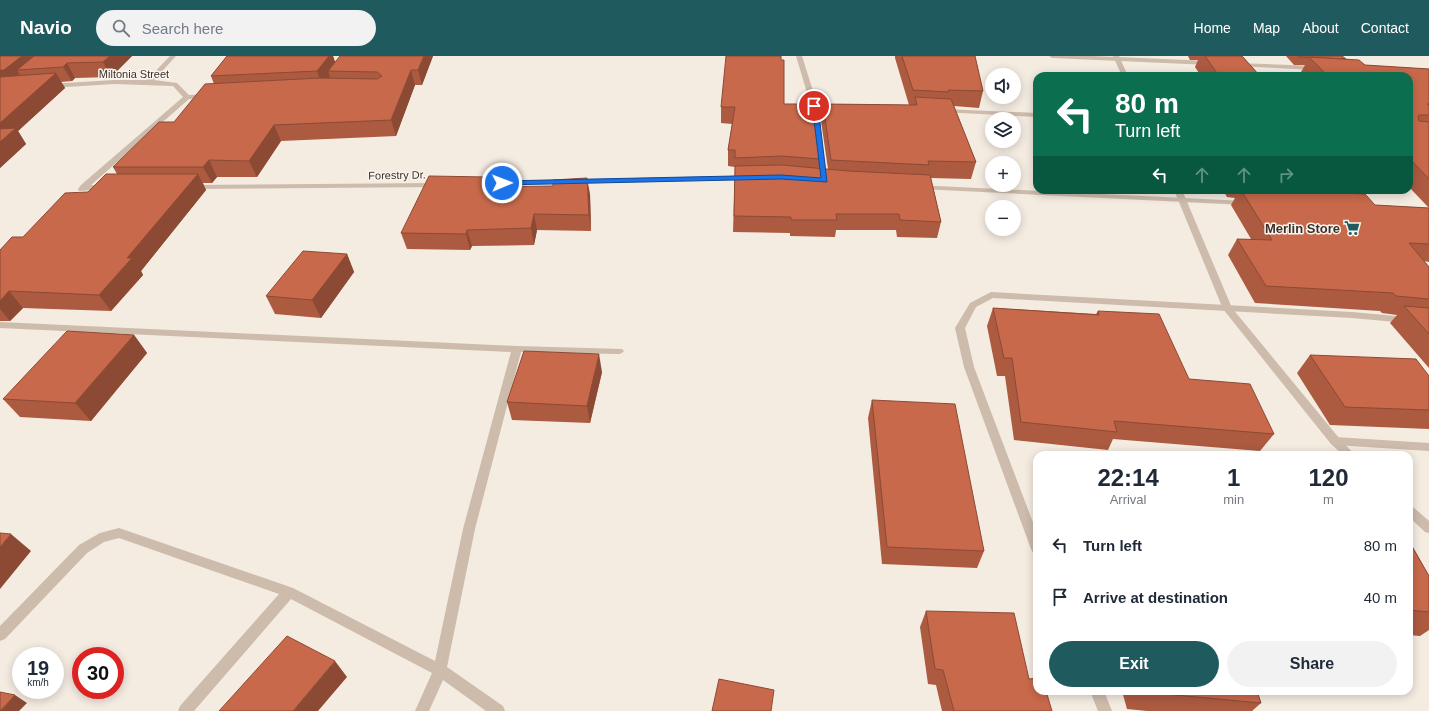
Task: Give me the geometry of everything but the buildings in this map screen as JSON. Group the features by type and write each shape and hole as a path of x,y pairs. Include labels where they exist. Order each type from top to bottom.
{"street":[{"path":"149,82 173,56"},
{"path":"799,56 814,106 824,181"},
{"path":"1052,56 1117,58 1213,64"},
{"path":"1117,58 1123,72"},
{"path":"1229,64 1325,69"},
{"name":"Miltonia Street","path":"45,87 149,82 175,84 187,97"},
{"path":"115,187 81,190 187,97 218,95"},
{"path":"814,106 846,107"},
{"path":"934,111 1033,115"},
{"path":"470,184 758,178"},
{"name":"Forestry Dr.","path":"186,187 446,185"},
{"path":"911,186 1033,192"},
{"path":"1078,194 1254,203"},
{"path":"1180,194 1228,309 1335,441 1346,451"},
{"path":"1033,538 969,366 960,328 973,305 991,295 1352,315 1429,322"},
{"path":"0,325 517,349 619,351"},
{"path":"422,711 440,670 469,529 517,349"},
{"path":"1335,441 1429,447"},
{"path":"1413,514 1429,528"},
{"path":"0,635 82,549 107,534 119,533 289,592 440,670 498,711"},
{"path":"185,711 289,592"},
{"path":"1099,695 1105,711"}],"place":[{"name":"Merlin Store","path":"1352,228"}],"route":[{"path":"502,183 613,180 703,180 781,177 824,181 814,106"}]}
